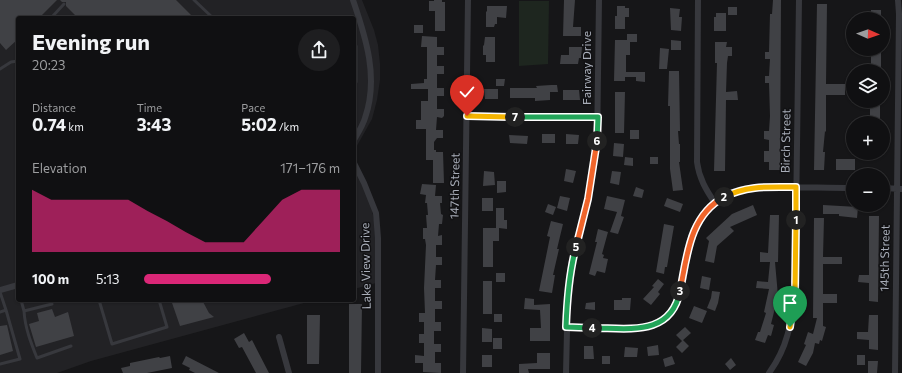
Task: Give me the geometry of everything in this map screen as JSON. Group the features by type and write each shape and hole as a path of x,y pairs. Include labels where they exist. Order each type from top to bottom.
{"street":[{"path":"353,0 368,46 371,64 369,101 365,118 356,136"},
{"name":"147th Street","path":"463,373 468,0"},
{"name":"Fairway Drive","path":"566,373 566,327 571,265 588,199 597,148 599,0"},
{"path":"698,0 697,162 698,172 715,203"},
{"name":"Birch Street","path":"769,373 779,358 785,345 791,320 795,292 799,0"},
{"name":"145th Street","path":"895,373 899,189 898,0"},
{"path":"467,116 598,117"},
{"name":"Lake View Drive","path":"356,168 376,213 378,238 378,373"},
{"path":"566,327 645,328 661,322 669,315 678,301 694,229 706,212 715,203 734,191 754,187 846,188"},
{"path":"0,291 16,287"},
{"path":"278,337 289,373"},
{"path":"895,364 902,364"}],"lane":[{"path":"194,0 211,16"},
{"path":"53,16 64,4"},
{"path":"356,46 356,82"},
{"path":"0,69 11,62 16,61"},
{"path":"0,291 20,359 0,364"},
{"path":"22,302 29,336 37,358 71,346"},
{"path":"100,302 112,344 167,327 160,302"},
{"path":"24,311 52,304"},
{"path":"0,312 6,310"}],"shaded area":[{"path":"0,0 362,0 374,30 378,45 380,80 372,119 356,147 356,16 16,16 16,302 308,302 91,361 57,373 0,373"},
{"path":"519,1 549,1 548,64 519,66"},
{"path":"356,172 371,205 375,225 376,283 356,288"}],"building":[{"path":"0,0 57,0 41,16 16,16 16,41 6,50 0,43"},
{"path":"60,0 176,0 192,16 76,16 66,6 66,2 62,2"},
{"path":"442,0 442,2 445,2 445,31 435,31 435,11 429,11 429,1"},
{"path":"564,0 575,0 573,27 581,27 581,36 563,36"},
{"path":"773,0 781,0 780,170 769,170 769,162 764,162 764,151 769,151 769,140 764,139 764,131 769,131 770,116 769,83 765,83 765,76 769,76 770,59 765,59 765,52 769,52 770,14 772,14"},
{"path":"817,4 827,4 826,84 845,84 845,95 826,95 826,132 825,131 823,152 825,152 824,170 814,170"},
{"path":"487,6 507,6 506,18 497,17 497,24 495,24 494,27 486,27"},
{"path":"617,6 625,6 625,8 629,8 629,17 625,17 625,29 615,29"},
{"path":"728,7 737,7 737,15 728,15"},
{"path":"670,8 680,9 679,17 682,17 681,31 671,30"},
{"path":"871,10 881,10 881,12 871,12"},
{"path":"716,13 726,13 726,31 714,31 714,17 716,17"},
{"path":"414,25 423,25 423,33 414,33"},
{"path":"627,34 637,34 637,42 630,42 630,55 626,55 626,72 645,72 645,82 636,81 636,77 625,77 625,81 614,81 615,40 627,40"},
{"path":"422,36 437,37 437,47 444,47 444,55 437,55 437,66 444,66 444,74 437,74 437,88 444,88 444,96 437,96 437,109 444,109 444,116 442,118 437,117 436,130 443,130 443,138 437,138 434,142 434,150 436,150 436,152 443,152 444,183 433,183 433,160 426,160 426,129 416,129 416,120 421,120 421,101 428,101 428,89 411,89 411,84 424,83 424,79 427,79 427,47 421,47"},
{"path":"485,37 495,37 495,62 486,62 486,55 483,55"},
{"path":"671,40 681,41 681,50 671,50"},
{"path":"715,42 727,42 726,47 732,47 732,56 728,56 727,63 726,92 737,91 738,100 726,100 725,171 714,171 717,63 715,63"},
{"path":"569,47 582,47 581,58 579,58 578,64 560,64 561,55 569,55"},
{"path":"660,48 669,49 667,69 659,69"},
{"path":"871,56 881,56 881,64 871,64"},
{"path":"669,71 679,71 679,162 683,190 673,191 670,169 670,106 668,106"},
{"path":"496,79 505,79 504,86 496,86"},
{"path":"557,85 558,92 550,92 550,100 535,101 535,98 510,98 510,88 537,88 536,86"},
{"path":"484,89 498,89 498,99 485,99"},
{"path":"563,90 579,90 580,100 563,100"},
{"path":"615,92 625,92 624,133 615,133"},
{"path":"870,108 880,108 880,116 870,116"},
{"path":"630,130 639,130 639,139 630,139"},
{"path":"542,134 555,134 555,143 542,143"},
{"path":"566,134 579,135 578,144 566,144"},
{"path":"509,135 528,136 527,144 510,143"},
{"path":"614,143 624,144 623,157 613,156"},
{"path":"625,157 633,158 633,166 624,165"},
{"path":"650,157 658,157 658,164 650,164"},
{"path":"836,159 855,160 855,168 836,170"},
{"path":"566,169 576,171 573,183 564,181"},
{"path":"484,171 494,172 495,185 483,186"},
{"path":"612,171 621,172 619,185 610,183"},
{"path":"497,181 506,181 506,192 497,193"},
{"path":"422,184 436,185 435,196 442,196 442,203 440,203 441,214 443,215 442,224 439,224 438,236 442,235 442,245 436,245 436,257 442,257 442,265 436,265 435,280 441,280 441,288 435,288 435,301 442,301 442,309 435,309 435,322 441,322 441,331 434,331 434,344 441,344 441,352 435,352 435,363 441,363 441,373 423,372 423,363 415,363 415,355 424,356 424,343 419,343 419,334 424,334 424,322 419,322 419,313 425,313 424,288 426,245 425,239 423,239 423,228 427,228 426,215 428,215 427,203 425,203 426,195 420,194"},
{"path":"636,187 644,190 642,198 633,196"},
{"path":"560,196 570,198 567,211 557,208"},
{"path":"607,196 625,200 621,216 624,217 618,234 610,232 617,212 604,209"},
{"path":"482,198 493,198 493,211 482,211"},
{"path":"667,198 683,204 680,212 664,206"},
{"path":"548,204 556,207 553,215 545,212"},
{"path":"753,205 757,215 730,227 734,231 717,246 714,263 705,261 709,241 706,238 732,214"},
{"path":"823,205 846,206 846,212 858,212 857,218 839,216 839,214 823,214"},
{"path":"496,208 504,208 504,220 507,220 507,229 499,228 499,241 493,241 493,267 483,267 483,228 496,228"},
{"path":"770,215 779,215 778,262 775,262 778,296 771,324 774,325 771,336 768,335 765,343 755,340 758,332 760,332 766,313 764,312 769,289 756,288 757,281 768,282 770,262 760,262 760,252 768,253"},
{"path":"869,216 879,216 878,302 869,301 869,283 858,282 859,275 869,275"},
{"path":"814,218 824,218 823,257 842,257 842,264 823,264 823,294 837,294 837,303 823,303 823,326 826,327 822,341 820,340 819,344 815,343 813,353 806,366 798,362 806,345 804,344 808,332 813,334 817,318 813,318"},
{"path":"551,221 563,224 557,249 559,249 553,275 555,275 552,293 539,291 550,237 547,236"},
{"path":"664,224 674,226 667,267 665,267 664,274 656,272"},
{"path":"598,229 608,232 602,254 604,255 603,258 608,259 605,273 597,271 595,276 589,274 597,242 595,242"},
{"path":"496,273 505,273 505,282 496,282"},
{"path":"702,276 711,278 709,290 700,288"},
{"path":"658,279 664,284 658,292 660,294 651,305 643,299 654,287 652,286"},
{"path":"483,281 492,281 492,314 483,314"},
{"path":"712,291 720,292 715,311 707,308"},
{"path":"525,298 534,299 534,305 550,304 550,341 530,341 530,328 541,328 540,310 524,309"},
{"path":"622,298 631,298 630,310 614,310 614,300 622,300"},
{"path":"172,302 203,302 209,313 214,317 180,326"},
{"path":"595,302 595,310 585,309 586,303"},
{"path":"349,304 362,304 361,373 349,373"},
{"path":"694,306 707,311 702,323 689,318"},
{"path":"52,309 55,317 68,312 74,336 36,347 29,324 39,321 37,313"},
{"path":"494,314 502,314 502,322 494,322"},
{"path":"307,315 320,315 319,364 307,364"},
{"path":"869,315 878,315 878,350 869,349 869,340 857,339 857,332 868,332"},
{"path":"7,325 13,351 0,355 0,326"},
{"path":"685,327 691,333 682,341 676,335"},
{"path":"482,328 492,329 492,342 482,342"},
{"path":"244,333 249,342 252,340 269,373 256,373 242,347 239,348 234,339"},
{"path":"493,338 502,338 502,349 493,349"},
{"path":"683,340 689,346 682,353 676,347"},
{"path":"658,345 659,355 648,356 647,347"},
{"path":"584,346 593,346 594,359 584,359"},
{"path":"625,347 638,348 637,357 624,357"},
{"path":"537,353 550,353 550,369 528,369 529,373 519,373 519,364 537,363"},
{"path":"482,355 492,355 492,367 482,367"},
{"path":"857,355 865,355 865,365 857,365"},
{"path":"170,356 172,368 147,373 123,373 121,368 130,366 130,363"},
{"path":"186,356 219,373 195,373 189,370 190,368 182,364"},
{"path":"602,356 610,356 610,364 602,364"},
{"path":"672,356 675,364 665,367 663,359"},
{"path":"731,358 736,365 730,370 725,364"},
{"path":"868,361 878,361 877,373 868,373"}],"route":[{"path":"467,116 598,117 597,148 588,199 571,265 566,327 645,328 661,322 669,315 678,301 694,229 700,219 715,203 734,191 743,189 754,187 796,187 795,292 790,327"}]}
